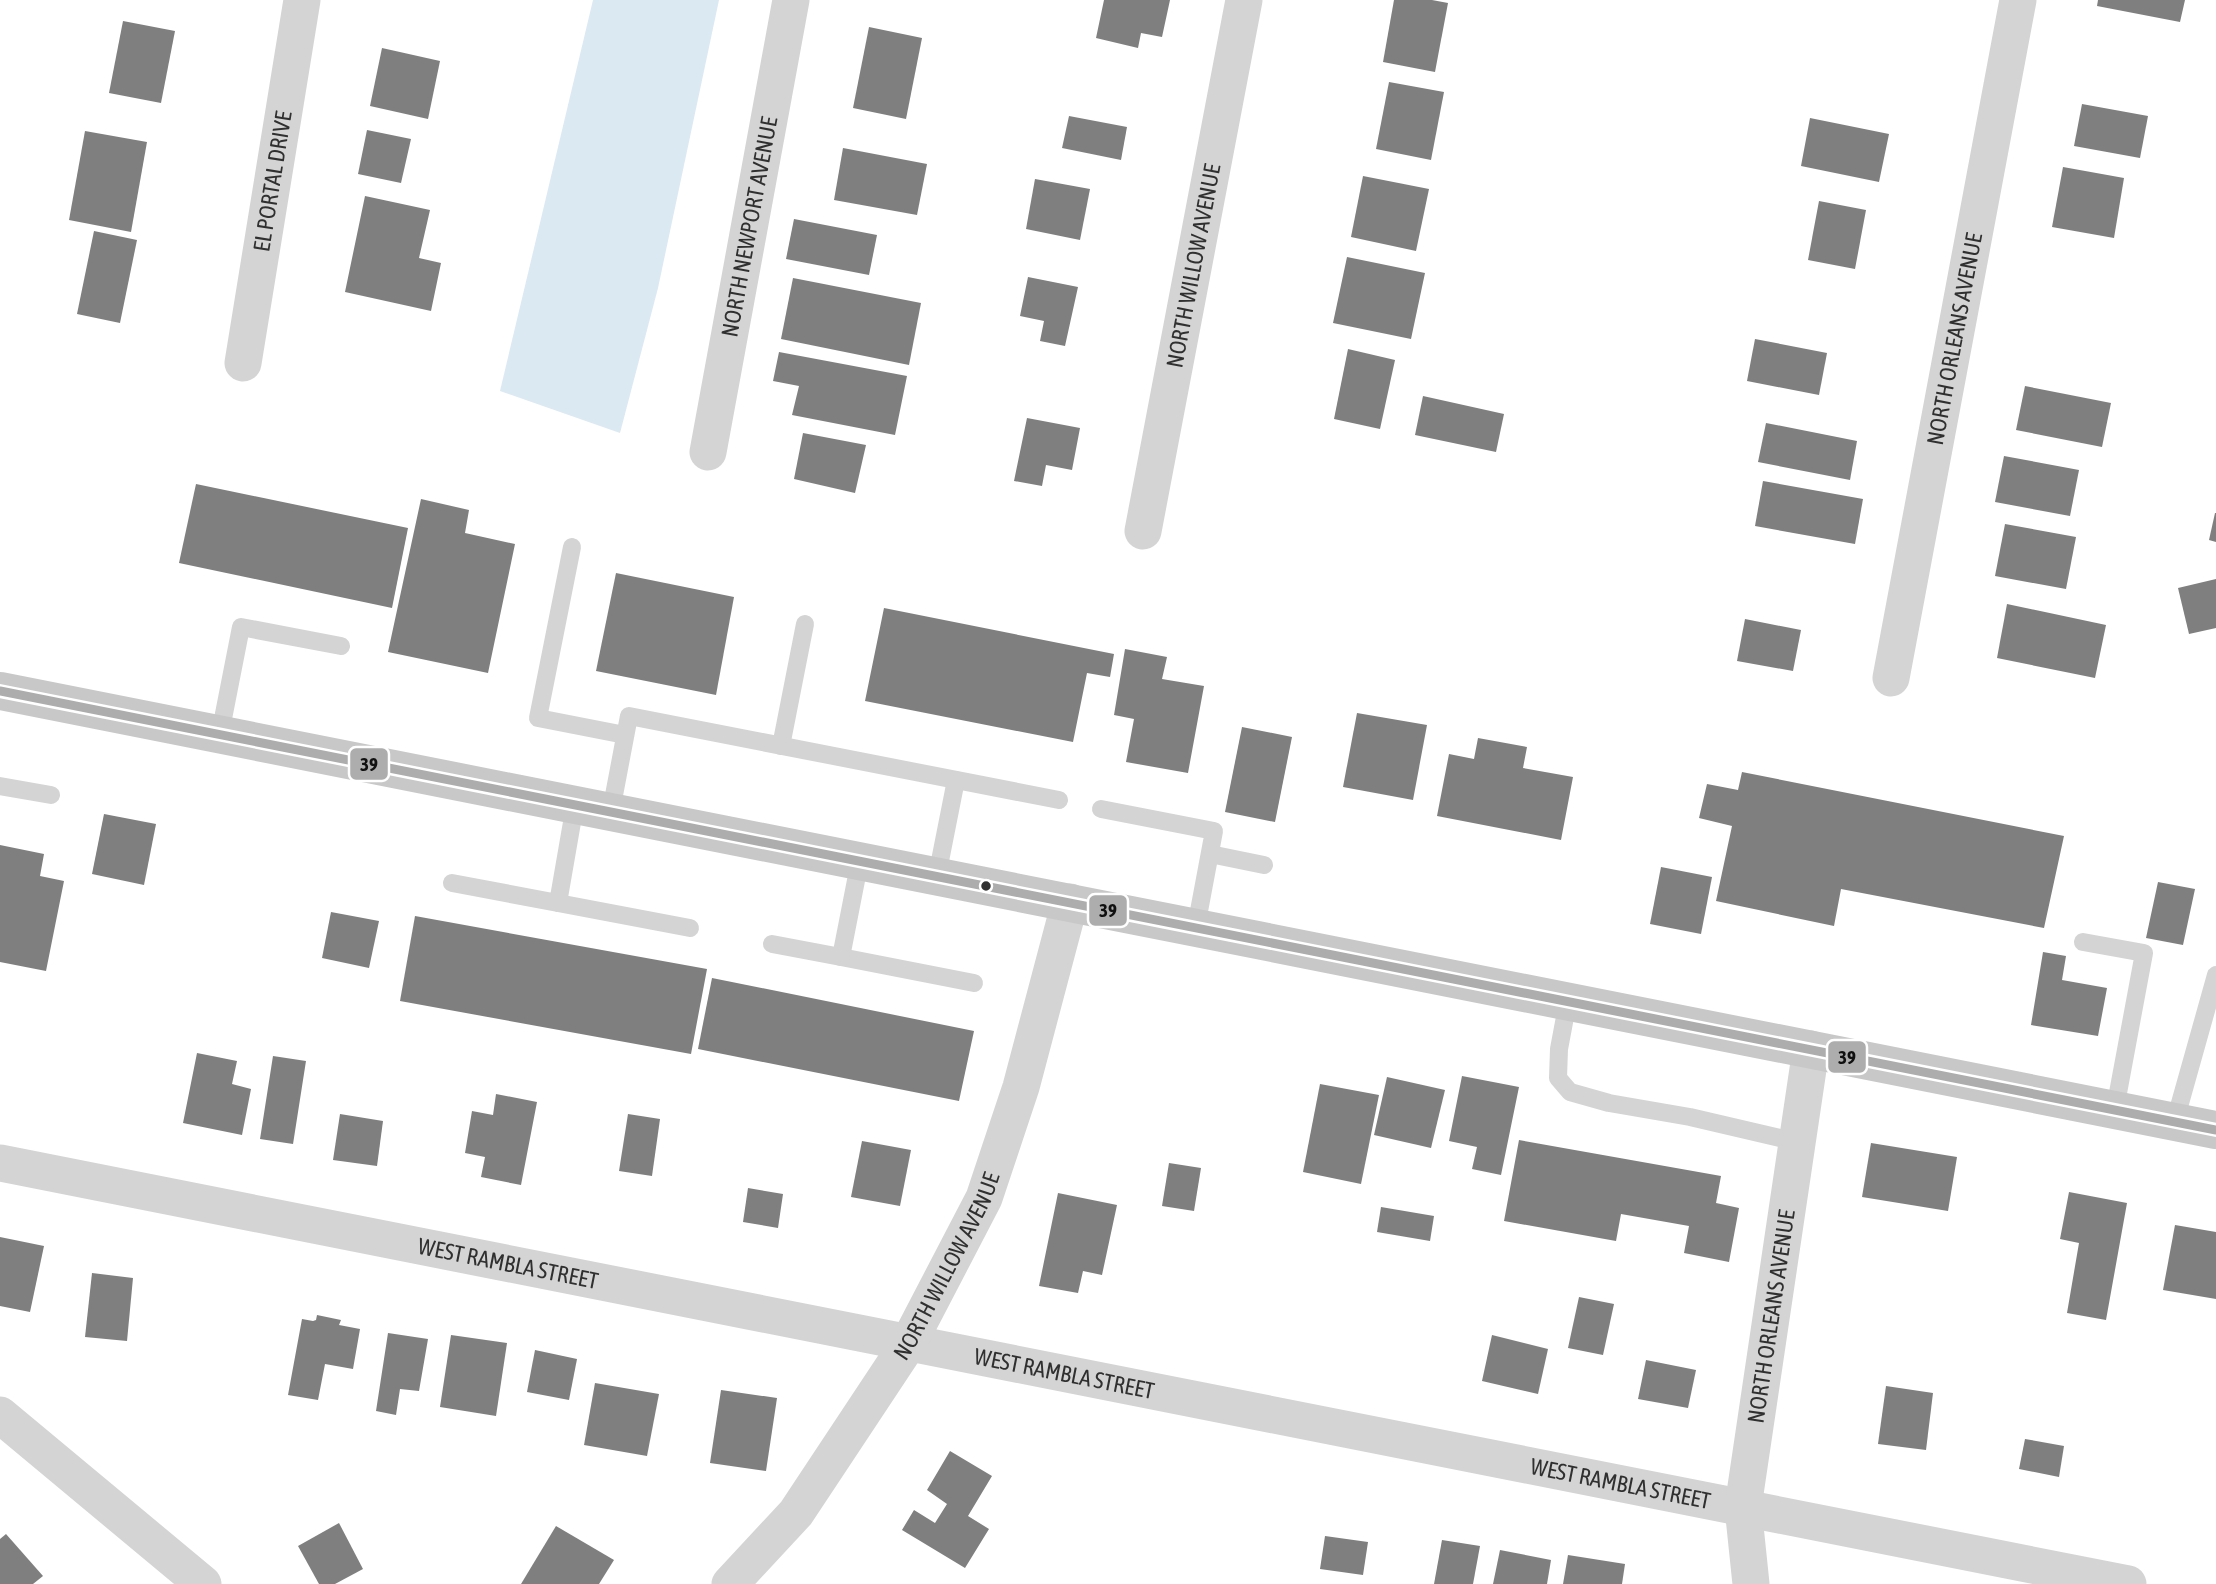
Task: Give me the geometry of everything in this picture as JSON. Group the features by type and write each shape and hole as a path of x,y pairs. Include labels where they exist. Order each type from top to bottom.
{"main road":[{"path":"0,691 2216,1129"}],"street":[{"name":"EL PORTAL DRIVE","path":"243,363 302,0"},
{"name":"NORTH NEWPORT AVENUE","path":"708,452 792,0"},
{"name":"NORTH WILLOW AVENUE","path":"1143,531 1244,0"},
{"name":"NORTH ORLEANS AVENUE","path":"1891,678 2018,0"},
{"name":"NORTH WILLOW AVENUE","path":"730,1584 796,1513 908,1344 984,1198 1021,1087 1070,902"},
{"name":"NORTH ORLEANS AVENUE","path":"1751,1584 1743,1507 1811,1049"},
{"name":"WEST RAMBLA STREET","path":"0,1163 2128,1584"},
{"path":"0,1415 203,1584"}],"lane":[{"path":"572,547 538,719 625,735"},
{"path":"781,746 805,624"},
{"path":"220,734 241,627 341,646"},
{"path":"558,903 593,808 625,735 629,716 1059,800"},
{"path":"937,876 956,780"},
{"path":"0,786 51,796"},
{"path":"1101,809 1214,831 1196,927"},
{"path":"1210,854 1264,865"},
{"path":"841,957 860,860"},
{"path":"453,883 690,928"},
{"path":"2084,942 2144,953 2115,1109"},
{"path":"772,944 974,983"},
{"path":"2175,1121 2209,1023 2216,975"},
{"path":"1568,1001 1559,1049 1558,1078 1570,1092 1797,1142"}],"shaded area":[{"path":"593,0 719,0 658,288 620,433 500,391"}],"building":[{"path":"1104,0 1170,0 1162,37 1141,33 1138,48 1096,38"},
{"path":"1394,0 1432,0 1448,3 1435,72 1383,62"},
{"path":"2098,0 2185,0 2180,22 2097,6"},
{"path":"123,21 175,31 161,103 109,93"},
{"path":"869,27 922,38 906,119 853,108"},
{"path":"382,48 440,61 428,119 370,106"},
{"path":"1389,82 1444,92 1431,160 1376,149"},
{"path":"2082,104 2148,116 2140,158 2074,146"},
{"path":"1069,116 1127,127 1121,160 1062,148"},
{"path":"1810,118 1889,134 1879,182 1801,166"},
{"path":"367,130 411,139 401,183 358,174"},
{"path":"85,131 147,142 131,232 69,220"},
{"path":"843,148 927,164 917,215 834,200"},
{"path":"2063,167 2124,178 2114,238 2052,227"},
{"path":"1363,176 1429,189 1416,251 1351,237"},
{"path":"1035,179 1090,189 1080,240 1026,229"},
{"path":"365,196 430,210 419,258 441,263 431,311 345,292"},
{"path":"1819,201 1866,210 1855,269 1808,260"},
{"path":"794,219 877,235 869,275 786,259"},
{"path":"94,231 137,240 120,323 77,314"},
{"path":"1347,257 1425,273 1411,339 1333,323"},
{"path":"1028,277 1078,287 1065,346 1040,341 1044,321 1020,316"},
{"path":"793,278 921,303 909,365 781,339"},
{"path":"1755,339 1827,353 1819,395 1747,381"},
{"path":"1348,349 1395,360 1380,429 1334,419"},
{"path":"779,352 907,376 895,435 792,415 799,386 773,381"},
{"path":"2025,386 2111,403 2102,447 2016,430"},
{"path":"1423,396 1504,414 1496,452 1415,435"},
{"path":"1027,418 1080,428 1072,470 1046,465 1042,486 1014,481"},
{"path":"1766,423 1857,441 1850,480 1758,462"},
{"path":"803,433 866,445 855,493 794,479"},
{"path":"2004,456 2079,470 2070,516 1995,502"},
{"path":"1763,481 1863,499 1855,544 1755,526"},
{"path":"196,484 408,528 392,608 179,563"},
{"path":"421,499 469,510 465,533 515,544 488,673 388,652"},
{"path":"2216,513 2216,542 2209,540"},
{"path":"2005,524 2076,537 2066,589 1995,576"},
{"path":"616,573 734,597 716,695 596,671"},
{"path":"2216,579 2216,628 2189,634 2178,588"},
{"path":"2007,604 2106,625 2095,678 1997,658"},
{"path":"884,608 1114,654 1110,677 1087,673 1073,742 865,701"},
{"path":"1745,619 1801,630 1793,671 1737,661"},
{"path":"1125,649 1167,657 1162,679 1204,686 1188,773 1126,762 1134,719 1114,715"},
{"path":"1357,713 1427,725 1413,800 1343,787"},
{"path":"1242,727 1292,737 1275,822 1225,812"},
{"path":"1478,738 1527,747 1523,768 1573,777 1561,840 1437,816 1449,754 1474,759"},
{"path":"1742,772 2064,836 2044,928 1841,889 1834,926 1716,901 1732,826 1699,818 1707,784 1738,790"},
{"path":"104,814 156,824 144,885 92,874"},
{"path":"0,845 44,854 40,876 64,881 46,971 0,962"},
{"path":"1661,867 1712,877 1701,934 1650,924"},
{"path":"2158,882 2195,889 2183,945 2146,938"},
{"path":"331,912 379,921 369,968 322,958"},
{"path":"415,916 707,969 691,1054 400,1001"},
{"path":"2043,952 2066,956 2062,980 2107,988 2098,1036 2031,1025"},
{"path":"712,978 974,1031 959,1101 698,1049"},
{"path":"197,1053 237,1061 232,1084 251,1089 242,1135 183,1123"},
{"path":"273,1056 306,1061 293,1144 260,1139"},
{"path":"1462,1076 1519,1087 1501,1175 1472,1169 1477,1147 1449,1141"},
{"path":"1387,1077 1445,1090 1431,1148 1374,1135"},
{"path":"1320,1084 1379,1095 1361,1184 1303,1172"},
{"path":"496,1094 537,1102 521,1185 481,1177 485,1157 465,1153 472,1111 493,1115"},
{"path":"340,1114 383,1121 377,1166 333,1160"},
{"path":"628,1114 660,1119 652,1176 619,1171"},
{"path":"1519,1140 1721,1176 1716,1203 1739,1208 1729,1262 1684,1253 1689,1226 1621,1214 1616,1241 1504,1221"},
{"path":"862,1141 911,1150 900,1206 851,1197"},
{"path":"1871,1143 1957,1157 1948,1211 1862,1197"},
{"path":"1169,1163 1201,1168 1194,1211 1162,1206"},
{"path":"748,1188 783,1194 778,1228 743,1222"},
{"path":"2069,1192 2127,1203 2106,1320 2067,1313 2079,1243 2060,1239"},
{"path":"1058,1193 1117,1205 1102,1275 1083,1271 1078,1293 1039,1286"},
{"path":"1381,1207 1434,1216 1430,1241 1377,1232"},
{"path":"2175,1225 2216,1232 2216,1299 2163,1290"},
{"path":"0,1237 44,1246 30,1312 0,1306"},
{"path":"92,1273 133,1278 127,1341 85,1337"},
{"path":"1579,1297 1614,1304 1603,1355 1568,1348"},
{"path":"317,1315 341,1320 339,1325 360,1329 353,1369 325,1364 318,1400 288,1395 302,1319 313,1321"},
{"path":"388,1333 428,1339 419,1391 400,1389 396,1415 376,1411"},
{"path":"451,1335 507,1343 496,1416 440,1407"},
{"path":"1492,1335 1548,1349 1538,1394 1482,1381"},
{"path":"535,1350 577,1359 569,1400 527,1392"},
{"path":"1646,1360 1696,1370 1688,1408 1638,1399"},
{"path":"595,1383 659,1394 647,1456 584,1445"},
{"path":"1886,1386 1933,1393 1926,1450 1878,1444"},
{"path":"721,1390 777,1398 766,1471 710,1463"},
{"path":"2025,1439 2064,1446 2059,1477 2019,1469"},
{"path":"950,1451 992,1476 968,1516 989,1529 965,1568 902,1530 914,1510 935,1523 947,1504 927,1490"},
{"path":"339,1523 363,1569 335,1584 319,1584 298,1546"},
{"path":"556,1526 614,1560 599,1584 521,1584"},
{"path":"6,1534 43,1576 33,1584 0,1584 0,1539"},
{"path":"1325,1536 1368,1542 1363,1575 1320,1569"},
{"path":"1442,1540 1480,1546 1473,1584 1434,1584"},
{"path":"1500,1550 1551,1560 1547,1584 1493,1584"},
{"path":"1568,1555 1625,1564 1622,1584 1563,1584"}],"transit line":[{"name":"39","path":"0,691 2216,1130"}]}
